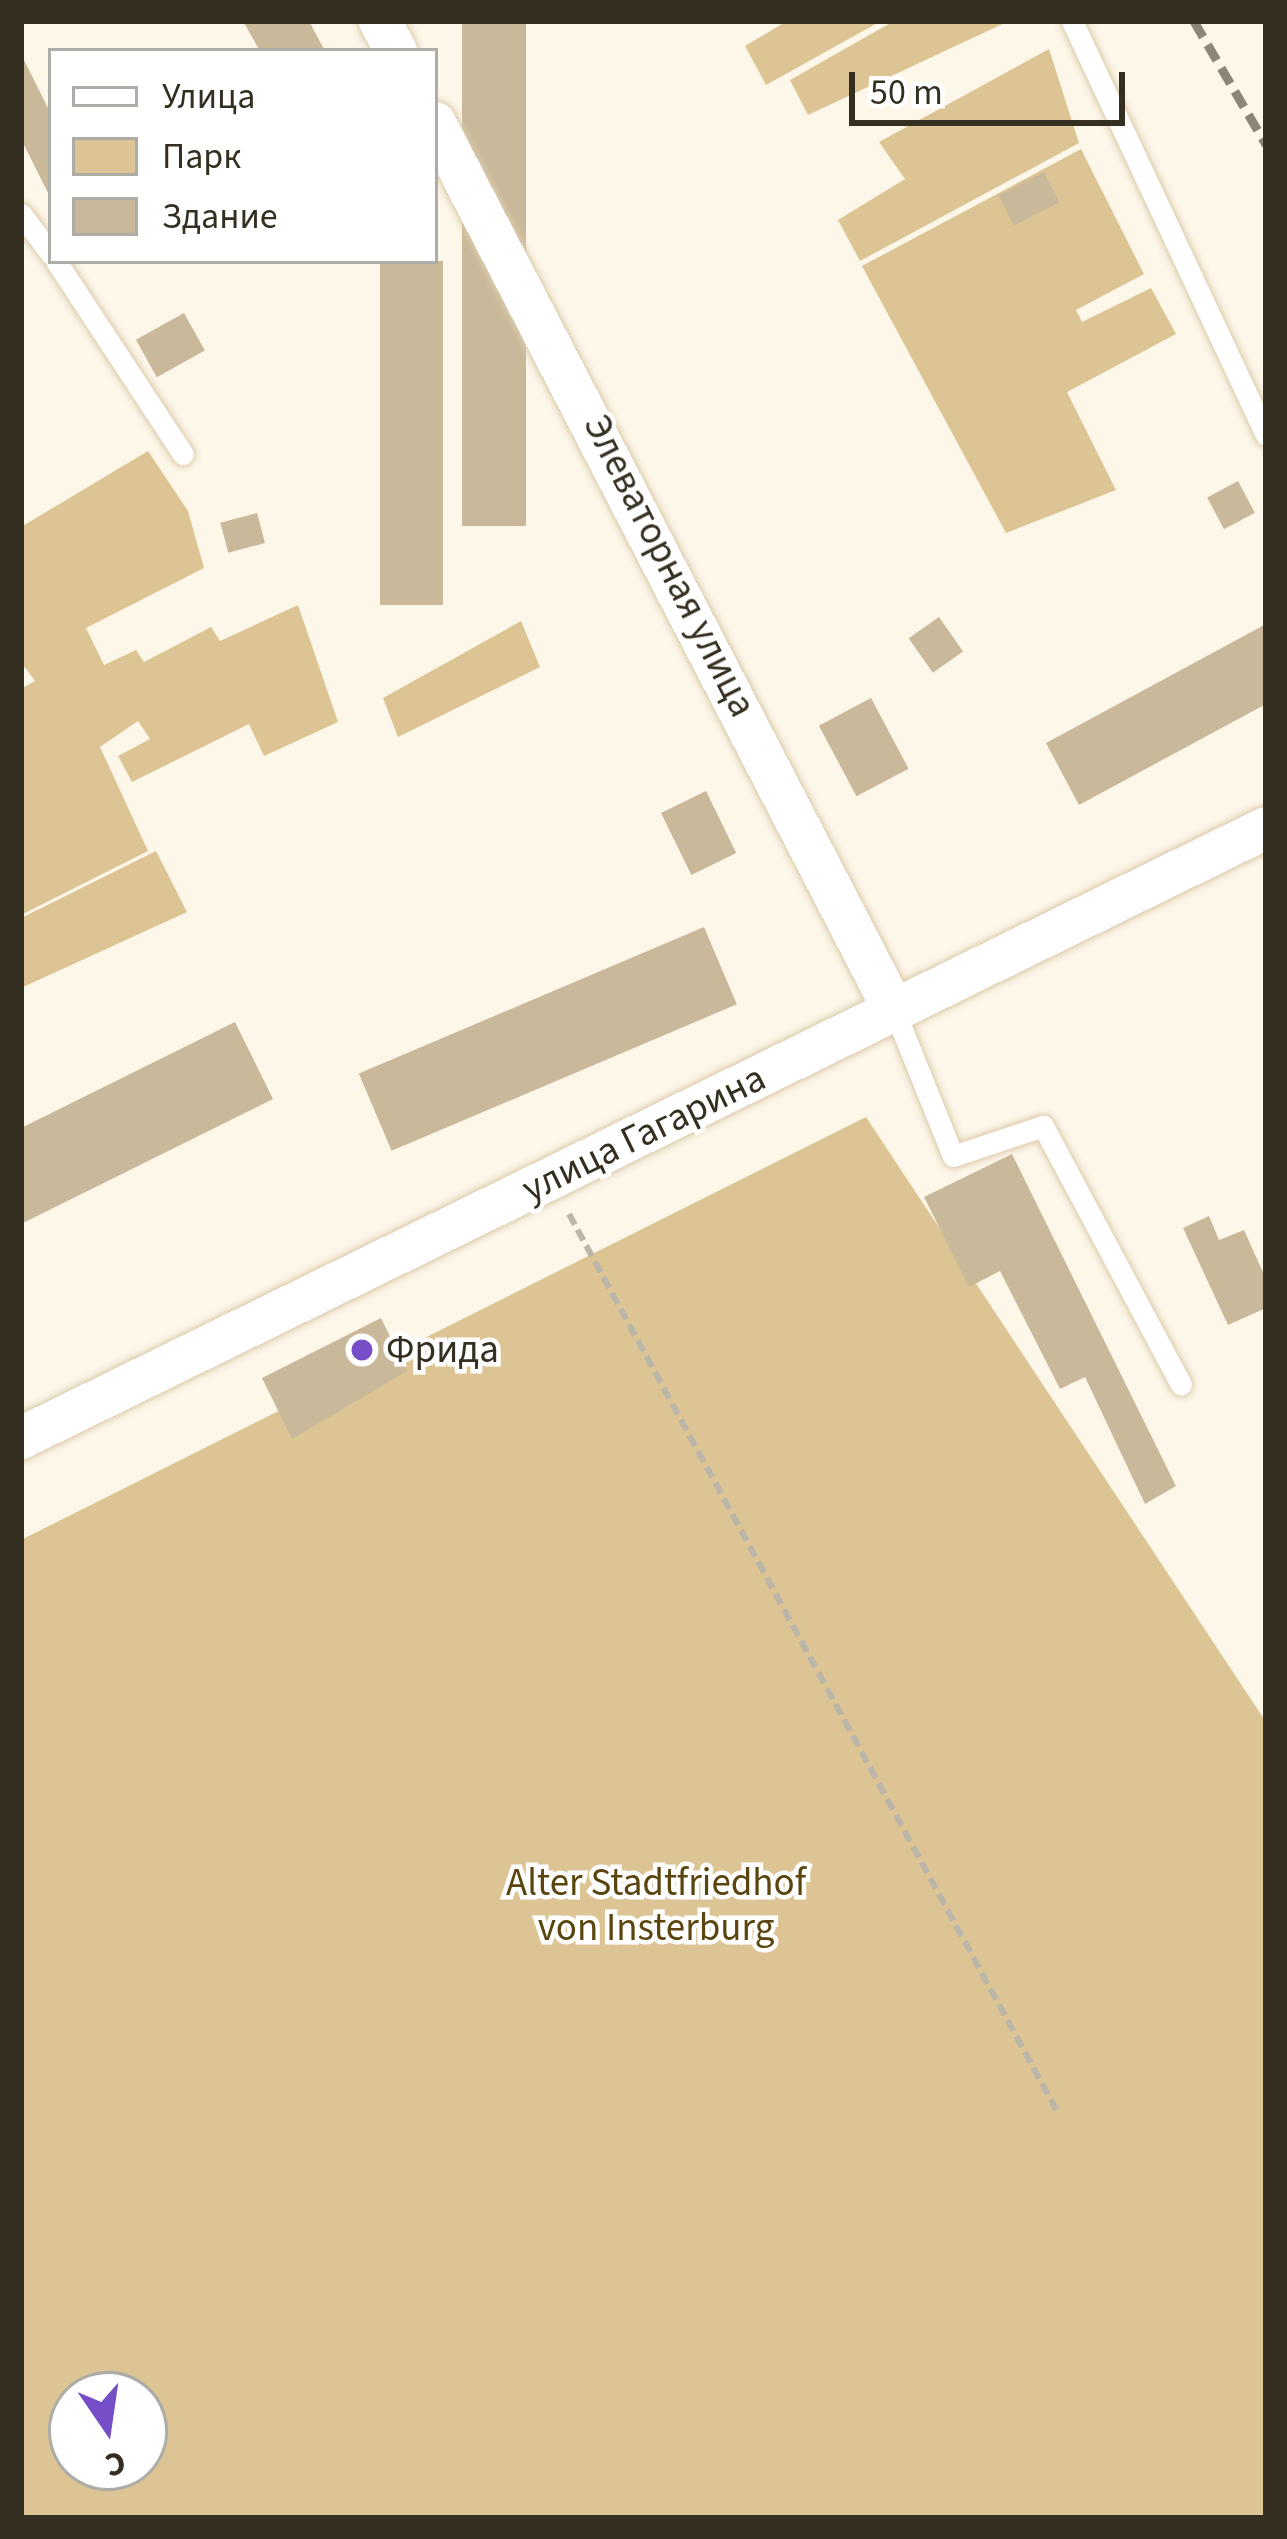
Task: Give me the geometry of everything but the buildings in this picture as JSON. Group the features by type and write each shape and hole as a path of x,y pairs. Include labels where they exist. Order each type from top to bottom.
{"street":[{"path":"380,21 394,48"},
{"name":"Элеваторная улица","path":"438,129 895,1012"},
{"name":"улица Гагарина","path":"21,1438 1266,828"}],"lane":[{"path":"1072,21 1266,435"},
{"path":"21,214 48,250"},
{"path":"58,264 183,454"},
{"path":"895,1012 953,1156 1043,1126 1181,1384"}],"path":[{"path":"550,1179 1059,2115"}],"green space":[{"path":"787,21 881,21 766,85 745,46"},
{"path":"894,21 1009,21 808,115 790,80"},
{"path":"1049,49 1079,143 860,261 838,220 905,179 879,142"},
{"path":"1081,149 1144,274 1076,310 1082,322 1151,288 1176,334 1067,392 1116,490 1006,533 862,266"},
{"path":"148,451 188,511 204,568 86,628 104,665 136,650 144,662 211,627 220,641 298,605 338,722 264,756 249,724 132,782 118,756 150,739 138,721 100,747 148,851 21,915 21,689 35,681 21,662 21,527"},
{"path":"521,621 540,667 398,737 383,698"},
{"path":"156,851 187,912 21,988 21,918"},
{"name":"Alter Stadtfriedhof von Insterburg","path":"866,1117 1266,1722 1266,2518 21,2518 21,1540"}],"railway":[{"path":"1194,21 1266,144"}],"place":[{"name":"Фрида","path":"362,1350"}]}
